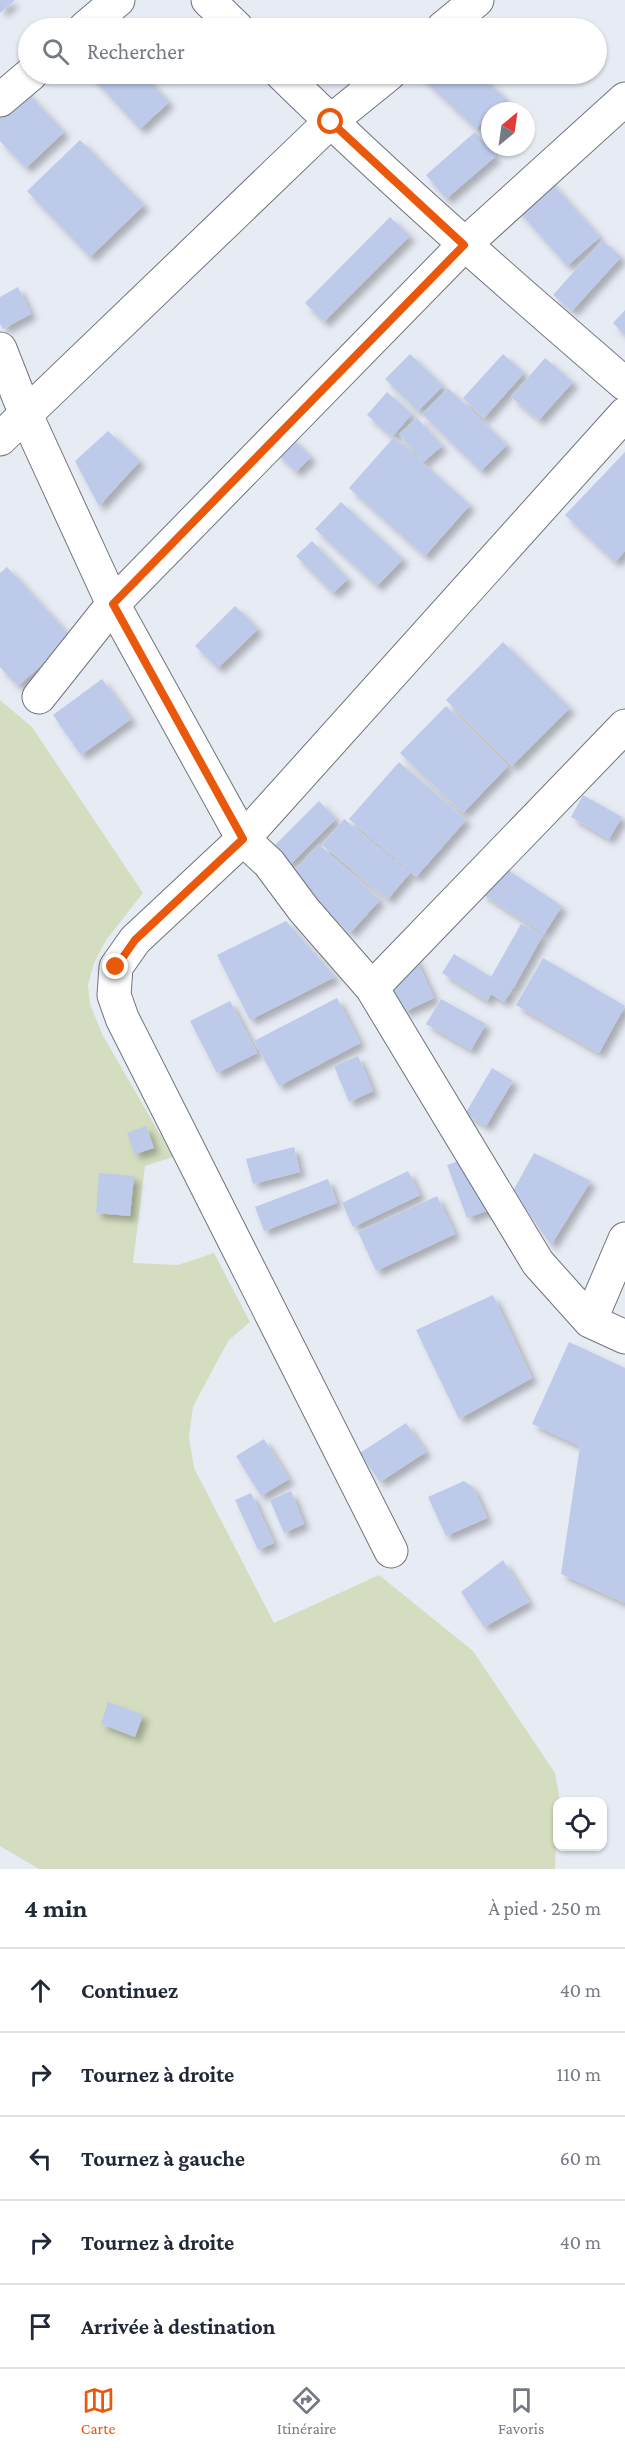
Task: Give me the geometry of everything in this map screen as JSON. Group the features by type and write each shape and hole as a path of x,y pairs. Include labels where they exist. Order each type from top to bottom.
{"street":[{"path":"96,18 118,0"},
{"path":"208,0 227,18"},
{"path":"455,18 477,0"},
{"path":"0,100 19,84"},
{"path":"292,84 464,245 625,384"},
{"path":"0,439 331,122 376,84"},
{"path":"39,697 113,604 464,245 625,99"},
{"path":"0,349 26,416 113,604 243,839 269,863 304,910 372,988 538,1263 590,1321 625,1337"},
{"path":"391,1551 128,1029 114,995 116,967 135,940 243,839 625,414"},
{"path":"372,988 625,726"},
{"path":"590,1321 625,1239"}],"green space":[{"path":"0,700 32,727 143,893 106,940 94,963 88,985 90,1004 102,1034 173,1157 145,1166 133,1263 178,1265 214,1253 250,1322 229,1340 193,1407 189,1437 194,1468 274,1623 379,1575 473,1651 555,1773 559,1797 553,1797 555,1869 39,1869 0,1846"}],"building":[{"path":"0,0 15,0 0,13"},
{"path":"98,84 152,84 169,102 140,129"},
{"path":"429,84 490,84 506,99 503,102 481,102 481,124 476,129"},
{"path":"20,85 64,132 26,168 0,141 0,104"},
{"path":"475,132 481,139 481,156 496,156 446,199 426,175"},
{"path":"80,140 144,205 90,257 27,191"},
{"path":"546,177 600,237 567,266 514,206"},
{"path":"390,217 410,236 324,322 305,303"},
{"path":"602,240 621,257 572,311 553,295"},
{"path":"18,287 31,314 3,329 0,324 0,297"},
{"path":"625,310 625,335 613,323"},
{"path":"410,354 443,386 418,411 385,379"},
{"path":"503,354 524,373 484,418 463,398"},
{"path":"545,358 573,382 539,420 511,397"},
{"path":"448,388 507,445 481,471 422,414"},
{"path":"387,392 412,414 392,437 367,415"},
{"path":"417,418 442,446 423,462 399,434"},
{"path":"108,431 140,461 99,506 75,461"},
{"path":"290,436 311,457 296,472 275,451"},
{"path":"394,437 470,505 425,556 349,488"},
{"path":"625,452 625,551 615,562 565,515"},
{"path":"341,502 403,559 377,586 315,529"},
{"path":"312,541 348,579 333,593 296,556"},
{"path":"7,567 72,638 18,686 0,667 0,573"},
{"path":"235,606 258,629 218,668 195,646"},
{"path":"503,642 570,708 512,766 446,700"},
{"path":"102,679 131,719 81,755 53,715"},
{"path":"446,706 508,766 463,813 400,753"},
{"path":"399,762 466,820 416,877 349,819"},
{"path":"583,795 622,817 609,839 571,817"},
{"path":"319,801 336,819 290,865 272,848"},
{"path":"344,819 410,873 388,899 322,845"},
{"path":"319,844 380,900 350,933 289,876"},
{"path":"500,865 562,906 544,934 481,893"},
{"path":"286,921 335,977 250,1020 217,955"},
{"path":"521,924 543,935 513,989 496,980 512,990 504,1002 491,994 487,1001 442,973 454,954 491,977"},
{"path":"414,955 434,998 404,1012 388,980"},
{"path":"543,958 625,1006 599,1053 516,1005"},
{"path":"337,998 360,1043 279,1086 254,1041"},
{"path":"441,999 486,1024 471,1050 426,1024"},
{"path":"230,1001 257,1053 217,1073 190,1021"},
{"path":"358,1056 373,1091 349,1102 334,1066"},
{"path":"492,1068 513,1081 486,1126 465,1114"},
{"path":"146,1126 154,1148 135,1154 127,1133"},
{"path":"294,1147 300,1172 253,1184 246,1159"},
{"path":"534,1153 591,1181 551,1245 513,1191"},
{"path":"469,1157 489,1210 467,1218 447,1165"},
{"path":"408,1171 420,1195 353,1227 342,1203"},
{"path":"99,1173 134,1176 130,1216 96,1213"},
{"path":"328,1179 337,1203 264,1231 255,1207"},
{"path":"437,1196 455,1234 376,1271 358,1232"},
{"path":"493,1295 532,1378 459,1419 416,1330"},
{"path":"569,1342 625,1368 625,1603 561,1574 580,1446 532,1424"},
{"path":"406,1423 426,1452 380,1482 360,1453"},
{"path":"264,1439 289,1479 261,1496 236,1456"},
{"path":"464,1481 473,1487 487,1518 446,1536 428,1497"},
{"path":"291,1491 304,1524 284,1533 270,1500"},
{"path":"251,1493 274,1543 258,1550 235,1500"},
{"path":"503,1560 529,1602 484,1627 461,1592"},
{"path":"108,1702 143,1715 135,1737 101,1724"}],"route":[{"path":"116,967 135,940 243,839 113,604 464,245 331,122"}]}
